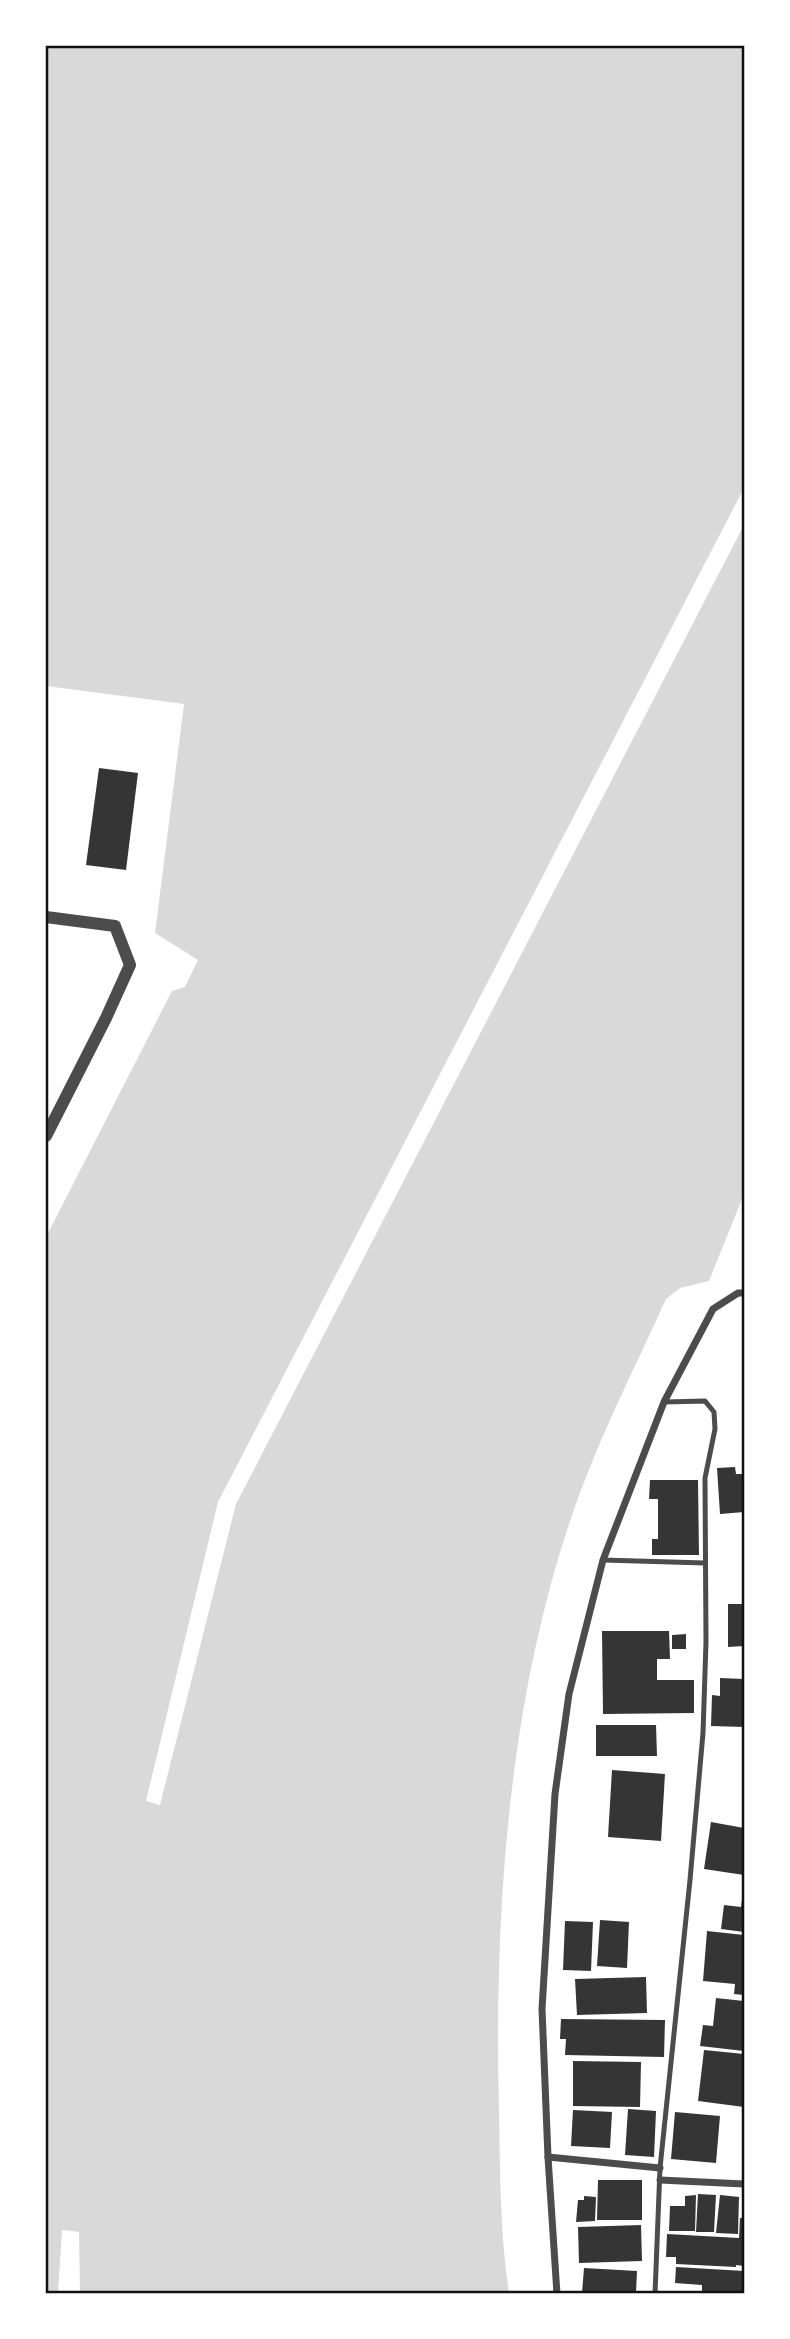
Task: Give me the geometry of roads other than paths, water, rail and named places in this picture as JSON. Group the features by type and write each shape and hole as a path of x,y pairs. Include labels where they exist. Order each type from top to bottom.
{"street":[{"path":"46,917 114,926 130,965 46,1136"},
{"path":"557,2294 542,2009 555,1794 569,1694 603,1560 664,1402 713,1309 738,1293 744,1293"},
{"path":"548,2157 660,2168"},
{"path":"660,2180 744,2184"}],"lane":[{"path":"655,2294 660,2168 703,1733 706,1642 705,1478 715,1429 714,1412 705,1401 664,1402"},
{"path":"603,1560 705,1563"}]}
